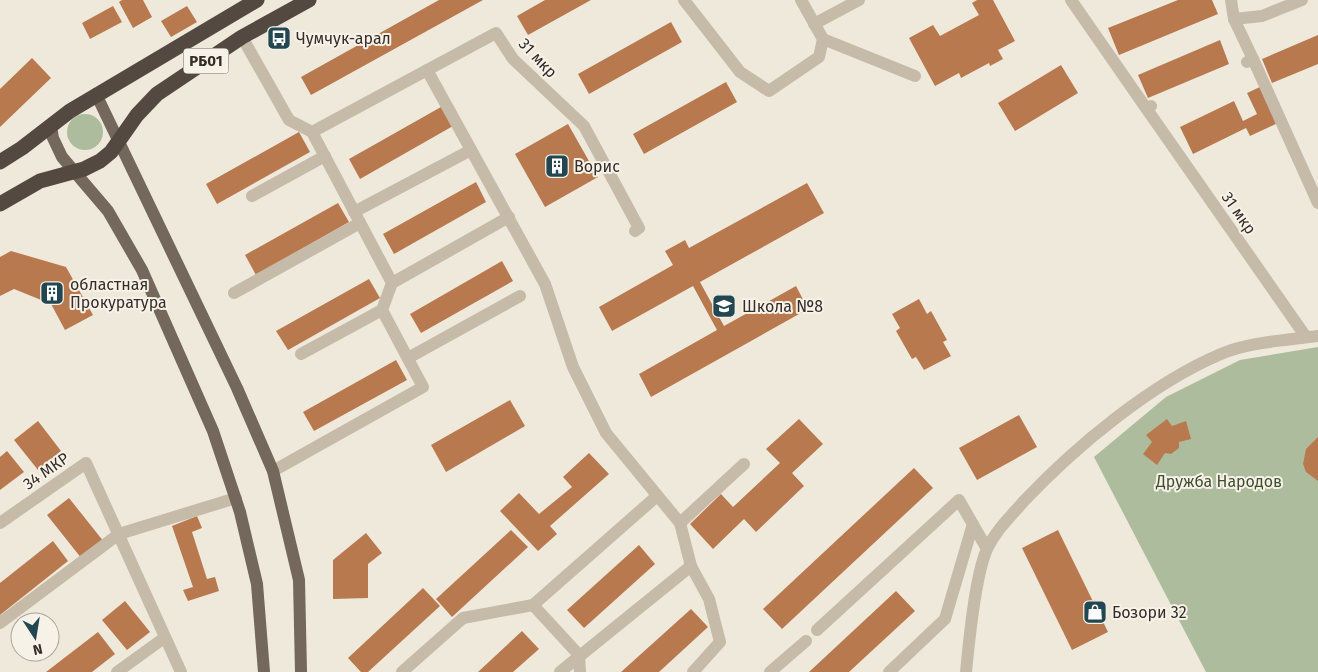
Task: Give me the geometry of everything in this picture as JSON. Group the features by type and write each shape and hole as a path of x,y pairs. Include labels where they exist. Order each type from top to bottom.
{"highway":[{"name":"РБ01","path":"0,162 96,94 258,0"},
{"name":"РБ01","path":"0,204 40,181 84,169 100,161 111,152 137,115 157,94 242,37 309,0"}],"main road":[{"path":"96,94 237,388 273,471 299,580 300,672"},
{"path":"51,126 57,149 72,171 108,211 142,270 214,431 236,498 257,584 264,672"}],"street":[{"path":"684,0 740,72 769,91 819,57 823,39"},
{"path":"801,0 823,39 915,76"},
{"path":"814,24 859,0"},
{"name":"31 мкр","path":"1071,0 1312,337"},
{"path":"1231,0 1234,19 1250,61 1318,203"},
{"path":"1234,19 1262,16 1302,0"},
{"name":"31 мкр","path":"312,132 496,33 513,59 584,126 637,229"},
{"path":"242,37 289,120 312,132 392,283"},
{"path":"426,70 545,284 573,367 606,433 680,523 691,566 709,599 720,642 693,672"},
{"path":"234,293 357,217 471,150"},
{"path":"252,196 325,156"},
{"path":"301,354 382,310 392,283 508,218"},
{"path":"408,358 520,296"},
{"path":"273,471 423,387 382,310"},
{"path":"965,669 981,569 987,549 1002,525 1052,472 1152,392 1222,353 1312,337"},
{"name":"34 МКР","path":"0,522 86,463 119,534"},
{"path":"680,523 744,464"},
{"path":"402,672 464,618 533,605 657,496"},
{"path":"0,623 119,534 236,498"},
{"path":"817,630 959,500 987,549"},
{"path":"889,672 945,619 973,524"},
{"path":"119,534 164,638 181,672"},
{"path":"560,672 691,566"},
{"path":"533,605 579,655 580,672"},
{"path":"117,672 164,638"},
{"path":"770,672 806,641"}],"green space":[{"path":"85,114 97,120 103,132 97,144 85,150 73,144 67,132 73,120"},
{"name":"Дружба Народов","path":"1318,347 1318,672 1206,672 1094,457 1166,397 1240,360"}],"building":[{"path":"122,0 143,0 152,17 133,28 119,2"},
{"path":"439,0 483,0 311,95 301,77"},
{"path":"545,0 591,0 528,35 517,16"},
{"path":"977,0 993,0 1015,41 998,50 1003,59 990,66 989,63 961,78 959,73 935,86 909,38 933,25 940,36 979,15 972,3"},
{"path":"1178,0 1212,0 1218,14 1119,55 1108,28"},
{"path":"113,6 122,22 90,39 82,23"},
{"path":"187,6 197,22 171,37 161,21"},
{"path":"671,22 682,42 589,94 578,74"},
{"path":"1318,35 1318,64 1272,83 1262,59"},
{"path":"1220,40 1229,64 1148,98 1138,75"},
{"path":"32,58 51,78 0,127 0,89"},
{"path":"1061,65 1078,93 1015,131 998,103"},
{"path":"726,82 737,102 644,154 633,134"},
{"path":"1262,86 1280,122 1250,136 1246,128 1193,154 1180,127 1234,101 1243,121 1257,114 1247,93"},
{"path":"441,107 453,126 360,179 349,159"},
{"name":"Ворис","path":"568,124 598,177 545,207 515,154"},
{"path":"299,132 310,152 217,204 206,184"},
{"path":"476,182 486,202 394,254 383,234"},
{"path":"807,183 824,213 700,282 724,326 796,286 808,309 651,397 639,374 717,330 693,286 612,331 599,307 673,265 665,251 685,240 689,248"},
{"path":"338,203 349,222 256,275 245,255"},
{"name":"областная Прокуратура","path":"11,251 66,267 93,315 65,330 51,304 14,289 0,296 0,257"},
{"path":"502,261 513,281 421,333 410,314"},
{"path":"369,279 380,298 288,350 276,331"},
{"path":"919,299 927,314 931,311 947,340 943,342 951,356 924,370 916,357 912,359 896,331 900,328 892,314"},
{"path":"396,360 407,380 314,431 303,412"},
{"path":"510,400 525,426 446,472 431,445"},
{"path":"1019,415 1037,447 977,480 959,448"},
{"path":"799,419 823,444 792,473 804,486 756,532 744,519 713,549 690,524 721,494 733,507 780,463 766,449"},
{"path":"1167,419 1172,426 1186,421 1191,439 1179,442 1179,448 1171,454 1165,453 1157,465 1143,454 1152,442 1146,435"},
{"path":"38,421 61,451 38,470 14,440"},
{"path":"1318,437 1318,481 1306,472 1303,464 1306,449"},
{"path":"7,451 24,472 0,490 0,457"},
{"path":"589,453 609,474 550,526 557,534 538,551 500,511 519,493 539,514 572,487 563,477"},
{"path":"914,468 933,488 782,629 763,609"},
{"path":"69,498 104,542 82,559 47,515"},
{"path":"197,516 202,528 192,532 207,579 215,577 219,591 188,601 183,590 193,587 172,526"},
{"path":"511,530 528,547 452,617 436,599"},
{"path":"1058,530 1108,632 1072,650 1022,548"},
{"path":"366,533 382,553 368,564 368,598 333,599 333,560"},
{"path":"53,541 68,561 0,615 0,583"},
{"path":"639,545 655,564 584,628 567,610"},
{"path":"423,588 440,606 368,672 361,672 348,658"},
{"path":"896,591 915,611 849,672 809,672"},
{"path":"125,601 150,632 127,650 102,620"},
{"path":"691,609 708,627 659,672 621,672"},
{"path":"522,631 539,649 513,672 478,672"},
{"path":"98,632 115,654 92,672 46,672"}],"place":[{"name":"Чумчук-арал","path":"279,38"},
{"name":"Ворис","path":"557,166"},
{"name":"областная Прокуратура","path":"52,293"},
{"name":"Школа №8","path":"724,306"},
{"name":"Бозори 32","path":"1095,612"}]}
